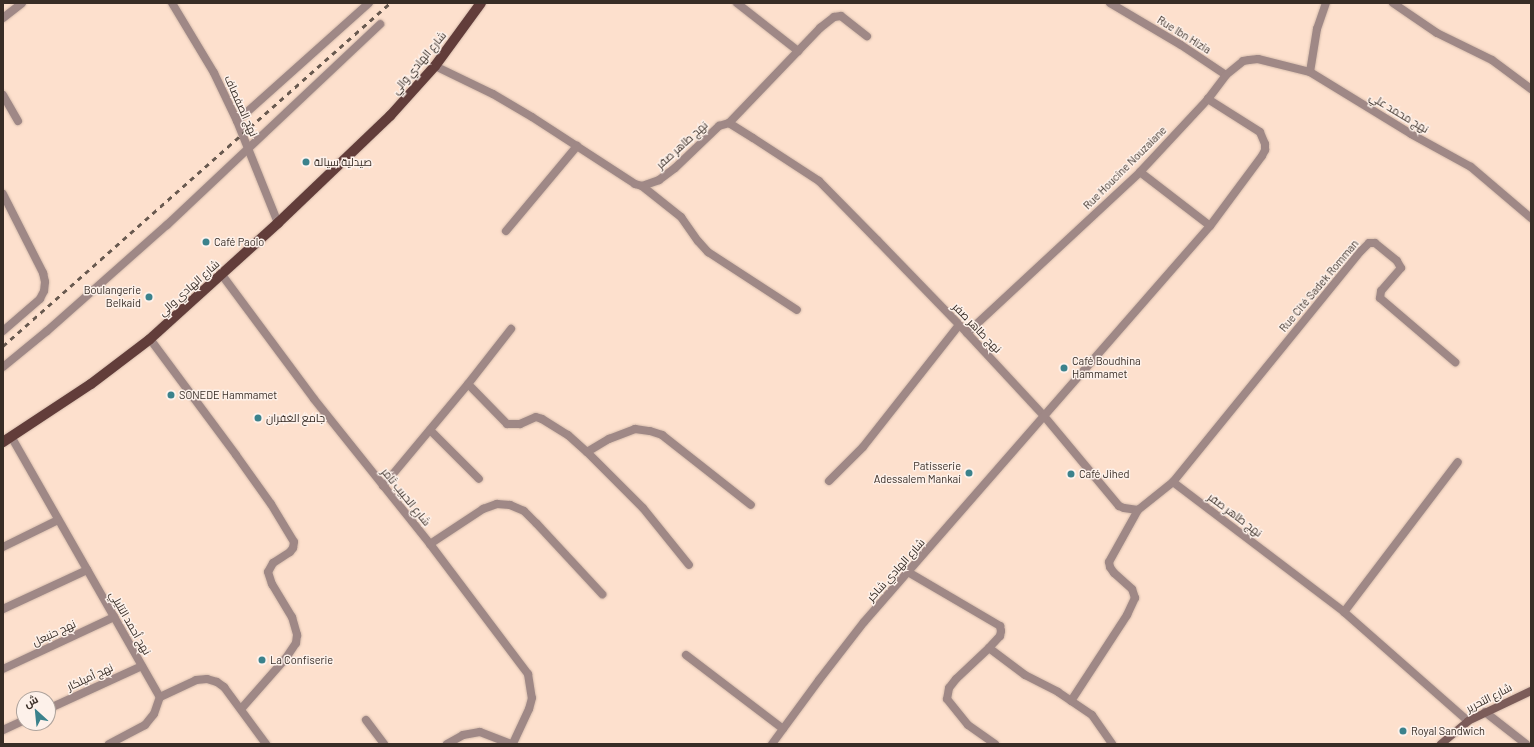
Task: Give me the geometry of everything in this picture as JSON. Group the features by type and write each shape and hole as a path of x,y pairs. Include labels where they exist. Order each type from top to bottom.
{"main road":[{"name":"شارع الهادي والي","path":"7,440 91,384 150,339 222,275 390,116 435,66 481,3"}],"street":[{"path":"3,18 22,3"},
{"name":"نهج الصفصاف","path":"172,3 214,73 237,121 278,223"},
{"path":"237,121 369,3"},
{"path":"737,3 798,50"},
{"name":"Rue Ibn Hizia","path":"1110,3 1181,45 1226,75"},
{"path":"1310,72 1317,30 1326,3"},
{"path":"1393,3 1437,33 1492,60 1531,89"},
{"path":"729,124 798,50 829,20 842,16 867,36"},
{"path":"3,367 47,331 167,225 380,24"},
{"name":"Rue Houcine Nouzaiane","path":"967,333 1140,172 1208,99 1226,75 1243,62 1258,59 1310,72"},
{"path":"435,66 493,94 635,184 642,186 681,217 708,252 797,310"},
{"name":"نهج محمد علي","path":"1310,72 1411,134 1471,167 1531,218"},
{"path":"3,95 18,121"},
{"name":"شارع الهادي شاكر","path":"772,744 864,622 1210,226 1262,156 1265,150 1265,144 1260,132 1208,99"},
{"name":"نهج طاهر صفر","path":"642,186 659,180 675,168 719,126 729,124 818,181 967,333 1044,416 1119,506 1138,510"},
{"path":"506,231 576,146"},
{"path":"1140,172 1210,226"},
{"path":"3,194 44,273 45,282 44,291 40,299 3,331"},
{"name":"Rue Cité Sadek Romman","path":"1173,482 1369,243 1375,243 1397,261 1401,268 1381,291 1380,298 1455,362"},
{"name":"شارع الحبيب ثامر","path":"222,275 304,387 430,544 528,674 532,698 529,709 513,744"},
{"path":"829,481 863,447 959,325"},
{"path":"383,486 468,384 511,329"},
{"path":"150,339 241,461 271,504 294,542 294,548 273,563 268,572 272,584 294,622 297,635 296,643 286,658 241,709"},
{"path":"468,384 507,424 520,424 536,417 568,435 643,508 689,565"},
{"path":"587,452 609,439 635,429 650,431 662,435 751,505"},
{"path":"430,430 479,479"},
{"name":"نهج أحمد التليلي","path":"7,440 88,570 160,697"},
{"path":"1344,612 1458,462"},
{"path":"1071,701 1127,615 1136,598 1132,589 1114,573 1110,567 1110,562 1138,510 1173,482"},
{"name":"نهج طاهر صفر","path":"1173,482 1344,612 1468,721"},
{"path":"430,544 483,509 497,504 510,505 524,511 602,594"},
{"path":"3,547 58,520"},
{"path":"3,609 88,570"},
{"path":"908,572 1000,626 1002,631 1000,636 956,679 949,688 946,699 968,724 995,744"},
{"name":"نهج حنبعل","path":"3,668 114,617"},
{"path":"989,648 1025,675 1058,692 1095,718 1112,744"},
{"path":"686,655 783,729"},
{"name":"نهج أميلكار","path":"56,705 142,666"},
{"path":"109,744 145,725 154,714 160,697 196,680 207,679 224,687 266,744"},
{"name":"شارع التحرير","path":"1441,744 1468,721 1531,690"},
{"path":"1485,712 1526,744"},
{"path":"366,720 384,744"},
{"path":"3,730 16,724"},
{"path":"447,744 462,736 480,732 513,744"}],"railway":[{"path":"3,346 390,3"}],"place":[{"name":"صيدلية سيالة","path":"306,162"},
{"name":"Café Paolo","path":"206,242"},
{"name":"Boulangerie Belkaid","path":"149,297"},
{"name":"Café Boudhina Hammamet","path":"1064,368"},
{"name":"SONEDE Hammamet","path":"171,395"},
{"name":"جامع الغفران","path":"258,418"},
{"name":"Patisserie Adessalem Mankai","path":"969,473"},
{"name":"Café Jihed","path":"1071,474"},
{"name":"La Confiserie","path":"262,660"},
{"name":"Royal Sandwich","path":"1403,731"}]}
